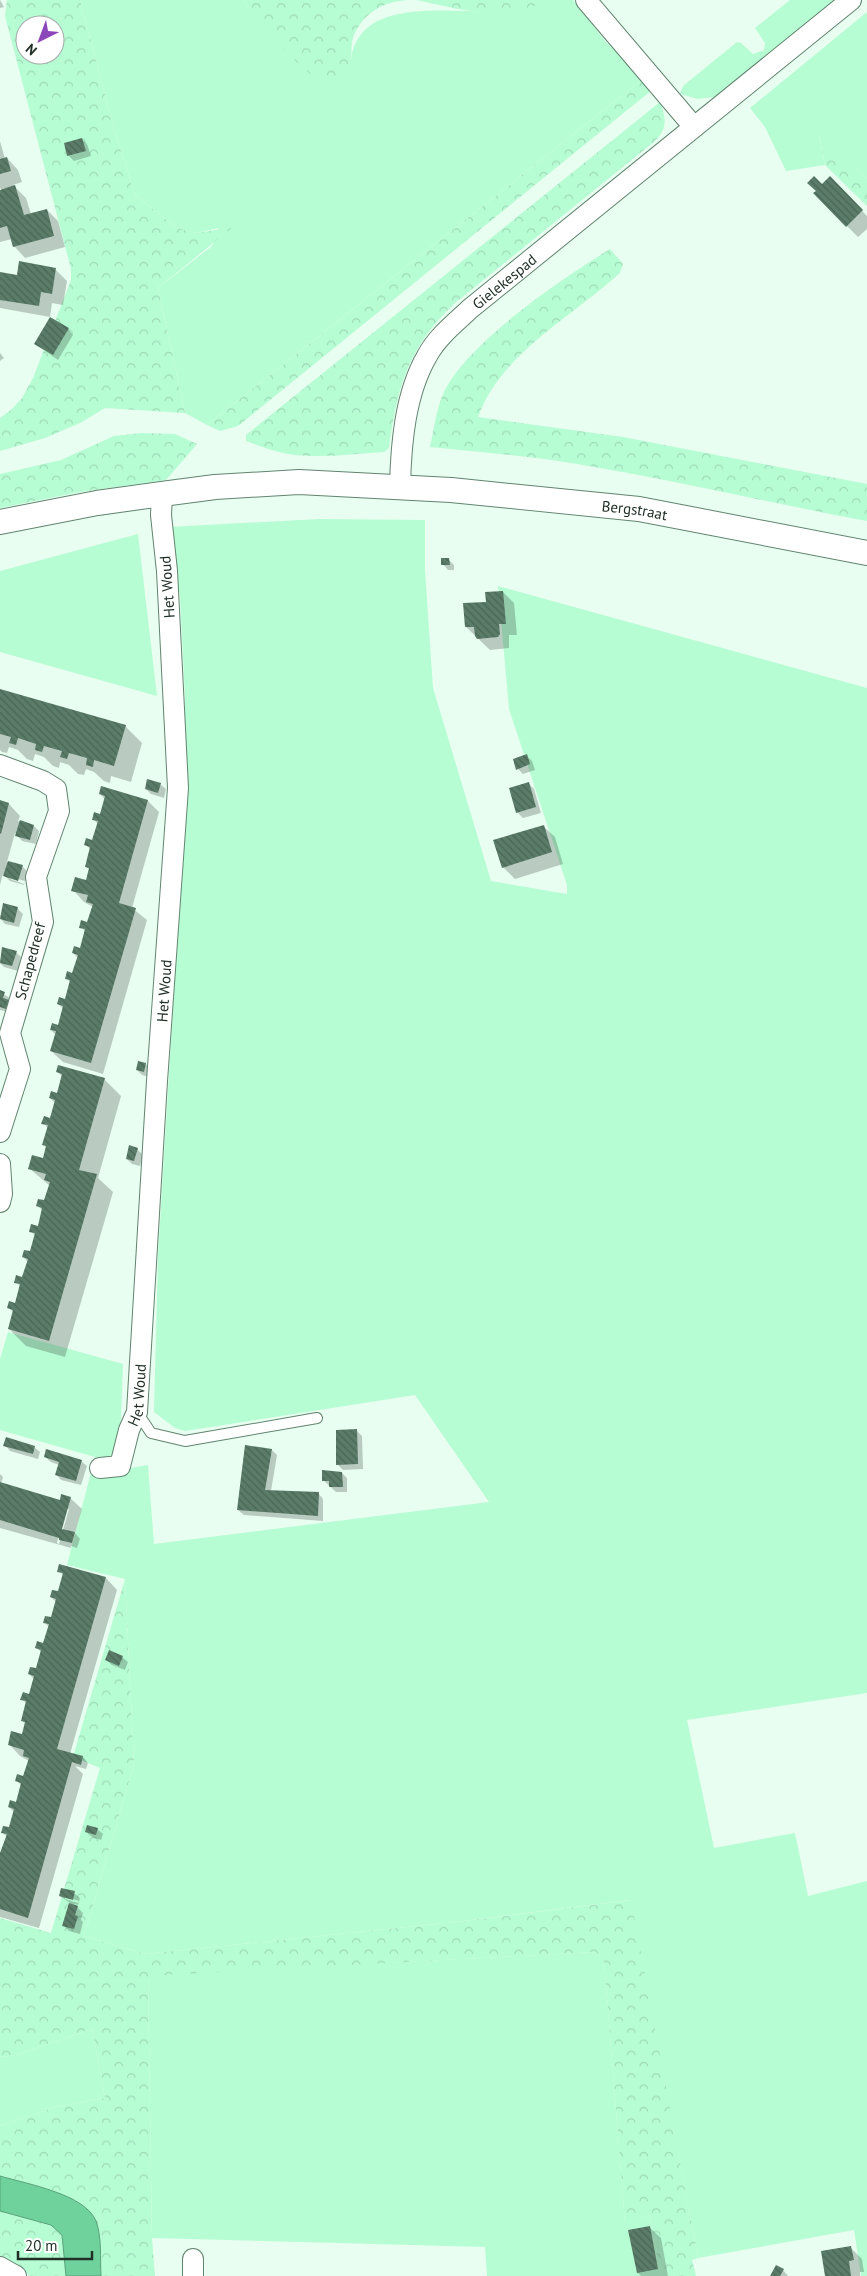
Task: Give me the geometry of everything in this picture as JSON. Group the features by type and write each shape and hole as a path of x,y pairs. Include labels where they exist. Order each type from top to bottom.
{"street":[{"path":"586,0 694,128"},
{"name":"Gielekespad","path":"400,486 400,456 414,383 427,355 444,333 471,308 851,0"},
{"path":"0,522 98,503 215,487 299,482 400,486"},
{"name":"Bergstraat","path":"400,486 639,509 867,553"},
{"name":"Het Woud","path":"100,1468 120,1466 129,1430 137,1412 156,1081 178,788 167,571 161,515 162,494"},
{"name":"Schapedreef","path":"0,765 43,781 56,789 59,811 36,877 43,922 10,1033 20,1069 0,1132"},
{"path":"0,1164 2,1194 0,1202"},
{"path":"0,2267 16,2276"}],"lane":[{"path":"137,1412 151,1433 185,1441 317,1418"}],"green space":[{"path":"7,0 80,0 115,133 135,195 177,228 196,233 233,227 158,288 185,413 105,408 80,423 45,438 0,451 0,418 22,398 33,378 71,280 71,269 18,65 65,65 65,15 15,15 15,54 5,16"},
{"path":"80,0 243,0 294,58 314,76 351,60 357,41 369,27 384,18 404,13 425,11 511,12 546,0 573,0 605,41 644,78 207,425 185,413 158,288 212,246 219,228 196,233 177,228 135,195 115,133"},
{"path":"243,0 409,0 391,3 368,15 357,29 353,38 349,65 333,78 323,79 313,76 294,60"},
{"path":"416,0 546,0 531,8 516,12 499,13 465,10"},
{"path":"790,0 835,0 714,97 698,99 680,94 683,86 737,42 741,43 753,54 764,50 765,43 755,28"},
{"path":"867,12 867,179 819,136 825,165 786,171 765,127 750,108"},
{"path":"644,78 652,90 238,426 220,431 207,425"},
{"path":"660,102 665,123 662,132 655,141 455,303 439,319 426,336 407,369 396,406 389,448 384,452 306,456 282,453 246,441 246,435"},
{"path":"819,135 867,179 867,206 825,165"},
{"path":"610,249 623,264 620,273 520,355 489,394 478,417 623,437 867,484 867,521 577,464 522,456 430,447 437,412 444,392 456,373 473,353 495,332 543,294"},
{"path":"142,433 175,434 197,444 166,480 80,492 0,508 0,474 61,460 114,436"},
{"path":"319,519 425,520 425,570 433,688 491,881 567,894 567,885 509,709 498,586 867,688 867,1693 687,1720 714,1848 795,1833 808,1896 867,1881 867,2276 861,2276 854,2230 698,2258 630,1900 455,1922 145,1954 84,1936 134,1764 125,1579 67,1565 95,1457 0,1430 0,1359 8,1332 123,1364 119,1470 148,1465 154,1544 489,1502 415,1395 185,1431 175,1428 154,1412 158,1256 183,843 185,757 185,697 180,596 168,527"},
{"path":"138,534 157,696 0,652 0,571"},
{"path":"125,1579 134,1764 84,1936 145,1954 455,1922 631,1900 698,2258 692,2260 696,2276 661,2276 650,2215 625,2223 604,1962 596,1952 148,1976 152,2238 155,2276 101,2276 99,2234 96,2221 90,2212 68,2197 54,2191 0,2176 0,2126 56,2107 105,2098 92,2029 16,2055 0,2057 0,1918 51,1933 100,1768 73,1757"},
{"path":"596,1952 604,1961 625,2222 650,2215 661,2276 487,2276 485,2247 152,2238 148,1975"},
{"path":"92,2029 105,2098 56,2107 0,2126 0,2057 16,2055"},
{"path":"0,2211 51,2225 62,2235 66,2276 30,2276 23,2270 0,2261"}],"shaded area":[{"path":"0,2176 54,2191 80,2204 90,2212 96,2221 99,2234 101,2276 66,2276 62,2235 51,2225 0,2211"}],"building":[{"path":"82,138 86,151 67,156 64,143"},
{"path":"7,157 11,171 0,174 0,159"},
{"path":"814,176 822,184 830,176 863,210 846,227 813,193 816,191 807,183"},
{"path":"15,185 24,215 47,209 54,236 13,247 7,226 0,228 0,190"},
{"path":"19,261 56,268 52,294 41,292 39,306 0,300 0,272 17,275"},
{"path":"50,317 69,328 53,355 34,344"},
{"path":"441,558 449,558 450,565 441,565"},
{"path":"503,591 506,624 499,624 500,634 498,637 477,639 474,627 465,627 463,603 486,602 485,592"},
{"path":"0,689 126,725 114,766 94,760 93,767 86,765 87,758 69,753 67,759 60,757 62,751 44,746 42,752 35,750 36,744 18,738 16,745 9,743 11,737 0,734"},
{"path":"527,754 530,764 516,770 513,759"},
{"path":"147,779 161,783 158,793 145,789"},
{"path":"529,782 536,807 516,813 509,788"},
{"path":"101,786 148,800 119,903 136,908 91,1063 50,1051 56,1031 50,1030 52,1023 58,1025 63,1006 57,1004 59,997 65,999 70,980 65,979 67,971 72,973 78,955 72,953 74,946 80,948 85,929 79,928 81,920 87,922 93,904 86,902 88,895 71,891 75,877 86,880 89,868 85,867 90,847 84,845 86,838 92,840 98,821 92,820 94,812 100,814 105,796 99,794"},
{"path":"0,800 9,803 1,834 0,833"},
{"path":"20,820 34,825 30,840 15,836"},
{"path":"544,825 552,852 502,868 493,840"},
{"path":"8,861 23,865 18,881 3,876"},
{"path":"3,903 18,907 14,923 0,919"},
{"path":"2,947 17,951 12,966 0,963"},
{"path":"0,990 5,992 3,998 9,1000 6,1009 0,1007"},
{"path":"138,1061 146,1063 144,1072 136,1070"},
{"path":"58,1065 105,1078 79,1170 97,1174 49,1341 8,1329 13,1310 7,1308 9,1301 15,1303 20,1284 14,1283 16,1275 22,1277 28,1259 22,1257 24,1250 30,1251 35,1233 29,1232 31,1224 38,1226 42,1208 36,1206 38,1199 44,1200 50,1182 44,1180 46,1174 28,1169 32,1155 43,1158 46,1146 42,1145 48,1125 41,1124 44,1116 50,1118 55,1100 49,1098 51,1091 57,1093 62,1074 56,1072"},
{"path":"129,1145 138,1148 134,1161 126,1159"},
{"path":"357,1429 358,1464 336,1465 336,1430"},
{"path":"6,1437 35,1446 33,1454 3,1446"},
{"path":"245,1445 272,1449 265,1490 319,1492 318,1516 237,1510"},
{"path":"46,1449 82,1460 76,1481 55,1475 59,1462 44,1457"},
{"path":"322,1470 342,1472 343,1487 329,1487 329,1481 322,1481"},
{"path":"0,1482 60,1500 61,1494 71,1497 62,1529 75,1532 72,1543 0,1520"},
{"path":"59,1564 106,1577 57,1749 83,1756 81,1765 72,1762 28,1918 0,1909 0,1853 7,1834 1,1833 3,1826 9,1827 14,1809 8,1807 10,1800 16,1802 21,1783 15,1781 17,1774 23,1776 29,1758 23,1756 24,1750 8,1745 11,1731 22,1734 25,1722 21,1721 26,1701 20,1700 23,1692 29,1694 34,1676 28,1674 30,1667 36,1668 41,1650 35,1648 37,1641 43,1643 49,1624 43,1623 45,1616 51,1617 56,1599 50,1597 52,1590 58,1591 63,1573 57,1572"},
{"path":"109,1650 123,1656 119,1666 105,1660"},
{"path":"87,1825 98,1828 96,1835 85,1832"},
{"path":"61,1888 75,1891 73,1900 59,1896"},
{"path":"69,1903 78,1906 75,1915 78,1916 74,1929 62,1926"},
{"path":"650,2226 658,2269 637,2273 628,2230"},
{"path":"851,2246 854,2260 849,2261 851,2276 825,2276 821,2251"},
{"path":"776,2265 784,2269 780,2276 770,2276"}]}
